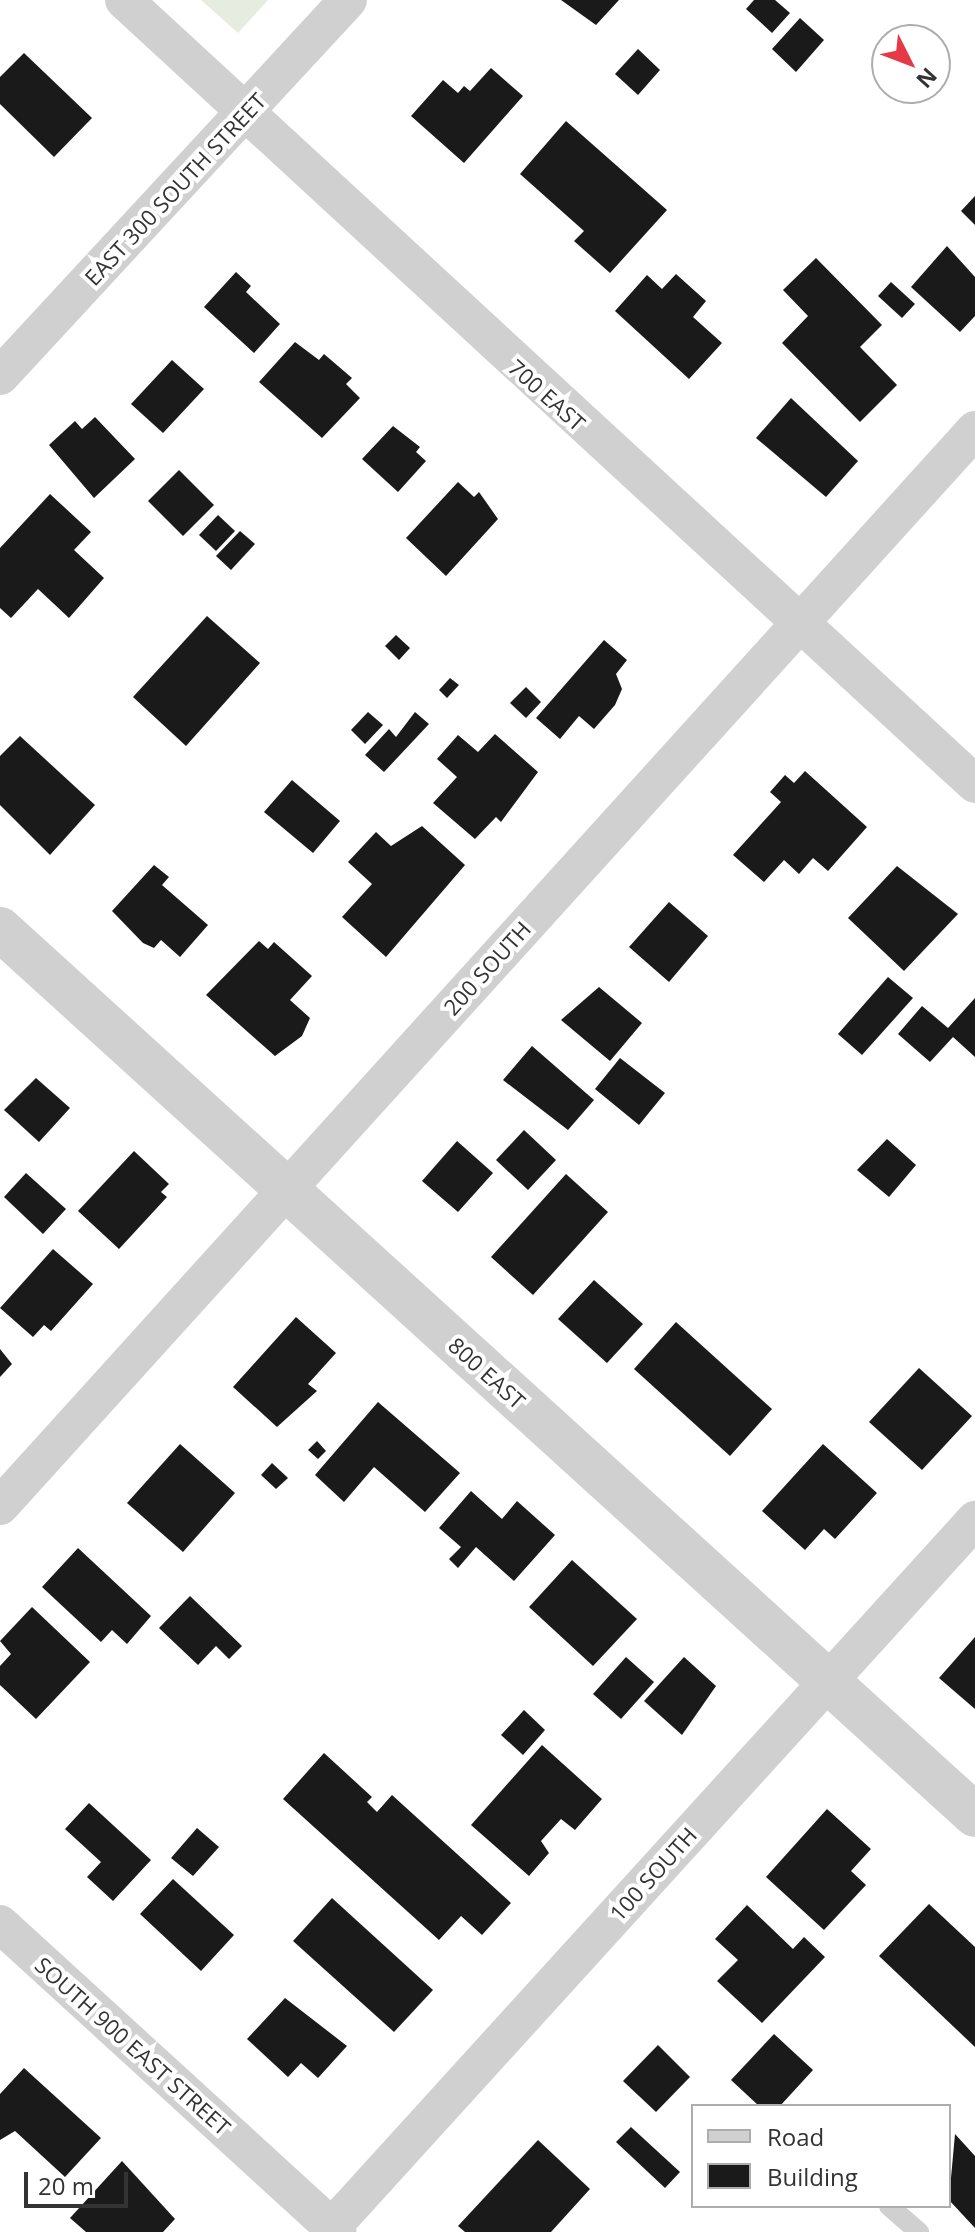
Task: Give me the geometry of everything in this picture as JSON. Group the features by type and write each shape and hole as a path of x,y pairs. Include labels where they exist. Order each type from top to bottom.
{"street":[{"name":"700 EAST","path":"124,0 243,115 975,784"},
{"name":"EAST 300 SOUTH STREET","path":"0,376 348,0"},
{"name":"200 SOUTH","path":"0,1506 975,430"},
{"name":"800 EAST","path":"0,929 975,1815"},
{"name":"100 SOUTH","path":"334,2230 975,1520"},
{"name":"SOUTH 900 EAST STREET","path":"0,1924 334,2230"}],"lane":[{"path":"891,2208 919,2232"}],"shaded area":[{"path":"201,0 268,0 238,33"}],"building":[{"path":"561,0 619,0 596,25"},
{"path":"754,0 775,0 790,13 772,33 746,9"},
{"path":"800,18 824,40 796,72 772,49"},
{"path":"638,49 660,70 638,95 615,74"},
{"path":"24,53 92,118 54,157 0,104 0,77"},
{"path":"491,68 523,96 464,163 411,116 443,80 458,93 464,86 470,91"},
{"path":"566,121 667,210 610,273 574,241 584,231 520,174"},
{"path":"975,196 975,225 961,211"},
{"path":"947,246 975,277 975,316 960,332 911,287"},
{"path":"816,258 882,325 860,347 897,385 860,422 782,343 808,316 783,290"},
{"path":"236,272 251,286 246,292 280,324 254,353 204,307"},
{"path":"676,274 706,301 693,317 722,343 689,379 615,311 647,275 662,289"},
{"path":"891,282 915,304 902,318 878,296"},
{"path":"295,342 319,360 324,354 352,378 346,384 360,398 322,438 259,382"},
{"path":"172,360 204,389 163,433 131,404"},
{"path":"791,398 858,461 826,497 756,438"},
{"path":"95,417 135,459 94,498 49,445 75,421 82,429"},
{"path":"393,426 420,447 416,452 426,461 398,492 362,459"},
{"path":"179,470 214,505 183,536 148,501"},
{"path":"458,482 474,497 479,492 498,519 446,576 406,538"},
{"path":"50,494 91,532 74,550 104,578 69,618 38,589 11,618 0,608 0,548"},
{"path":"218,515 235,531 216,551 199,535"},
{"path":"240,531 255,544 231,570 216,556"},
{"path":"207,616 260,663 186,746 133,697"},
{"path":"396,635 410,648 399,660 385,646"},
{"path":"604,640 627,660 616,674 622,689 615,705 594,729 579,716 560,739 536,718"},
{"path":"450,678 459,685 447,698 439,690"},
{"path":"526,687 541,702 526,718 510,703"},
{"path":"368,712 383,725 365,744 351,730"},
{"path":"415,712 429,724 384,772 365,755 389,729 396,737"},
{"path":"495,734 538,772 501,822 496,817 475,839 433,803 457,777 437,759 458,735 478,752"},
{"path":"20,736 95,805 50,855 0,805 0,756"},
{"path":"805,771 867,827 828,871 813,858 799,874 784,860 764,882 733,855 781,802 770,792 785,775 794,783"},
{"path":"292,780 340,821 313,853 264,812"},
{"path":"422,826 465,865 386,957 342,917 372,884 348,862 376,832 391,846"},
{"path":"154,865 169,877 162,885 208,925 180,957 161,940 154,948 143,943 112,911"},
{"path":"897,866 958,914 904,971 848,918"},
{"path":"669,902 708,936 669,982 629,947"},
{"path":"259,941 268,949 274,942 312,976 290,1000 310,1018 302,1036 275,1056 206,995"},
{"path":"888,977 913,998 862,1055 838,1034"},
{"path":"599,987 642,1023 610,1061 561,1020"},
{"path":"975,998 975,1057 953,1037 930,1062 898,1034 922,1006 948,1028"},
{"path":"532,1046 594,1100 568,1130 503,1080"},
{"path":"620,1058 665,1093 639,1125 595,1089"},
{"path":"36,1078 70,1108 39,1142 4,1110"},
{"path":"524,1130 556,1160 528,1190 496,1160"},
{"path":"887,1139 916,1165 889,1197 857,1170"},
{"path":"457,1141 493,1173 458,1212 422,1181"},
{"path":"134,1151 169,1184 161,1192 167,1197 119,1249 78,1211"},
{"path":"26,1173 66,1209 43,1234 4,1197"},
{"path":"566,1174 608,1212 533,1295 491,1257"},
{"path":"53,1249 93,1284 51,1331 44,1325 33,1337 0,1308"},
{"path":"594,1280 643,1324 607,1363 558,1319"},
{"path":"296,1317 336,1353 308,1384 317,1391 277,1427 233,1387"},
{"path":"676,1322 772,1409 730,1456 634,1369"},
{"path":"0,1349 12,1364 0,1377"},
{"path":"919,1368 972,1416 922,1470 869,1422"},
{"path":"378,1402 460,1473 425,1512 374,1467 344,1502 315,1475"},
{"path":"317,1441 326,1451 318,1459 308,1450"},
{"path":"180,1444 235,1493 183,1552 127,1503"},
{"path":"823,1444 877,1493 835,1539 824,1529 805,1550 762,1511"},
{"path":"272,1463 288,1478 276,1489 261,1475"},
{"path":"471,1491 502,1519 517,1501 555,1535 514,1581 476,1547 458,1568 449,1559 461,1547 439,1528"},
{"path":"78,1548 151,1616 127,1644 112,1630 101,1642 42,1587"},
{"path":"572,1560 637,1619 593,1666 529,1607"},
{"path":"190,1596 242,1646 229,1659 216,1646 198,1665 159,1628"},
{"path":"32,1607 90,1662 36,1719 0,1685 0,1666 11,1654 0,1641"},
{"path":"975,1637 975,1709 939,1678"},
{"path":"626,1657 654,1682 621,1719 593,1694"},
{"path":"684,1657 716,1686 682,1735 644,1701"},
{"path":"524,1710 545,1730 523,1755 501,1735"},
{"path":"542,1745 602,1799 575,1830 561,1819 541,1841 549,1853 529,1876 471,1825"},
{"path":"324,1753 372,1797 367,1802 377,1812 392,1795 511,1903 482,1935 461,1916 439,1940 283,1799"},
{"path":"89,1803 151,1860 113,1901 87,1877 101,1862 65,1829"},
{"path":"827,1809 871,1849 851,1871 866,1885 824,1930 766,1877"},
{"path":"197,1828 219,1847 193,1876 171,1858"},
{"path":"173,1879 234,1935 201,1971 140,1914"},
{"path":"332,1898 433,1990 394,2032 293,1941"},
{"path":"929,1904 975,1947 975,2047 879,1956"},
{"path":"747,1905 793,1949 804,1937 825,1957 762,2023 717,1981 738,1960 715,1939"},
{"path":"285,1998 347,2046 318,2078 301,2063 288,2077 247,2039"},
{"path":"774,2034 813,2070 782,2104 757,2104 731,2080"},
{"path":"658,2045 690,2077 656,2112 623,2081"},
{"path":"24,2068 101,2138 65,2177 15,2131 0,2140 0,2094"},
{"path":"631,2127 680,2172 665,2188 616,2142"},
{"path":"955,2134 975,2156 975,2228 951,2202"},
{"path":"538,2140 590,2189 551,2232 465,2232 458,2226"},
{"path":"122,2161 175,2219 163,2232 86,2232 70,2218"}]}
